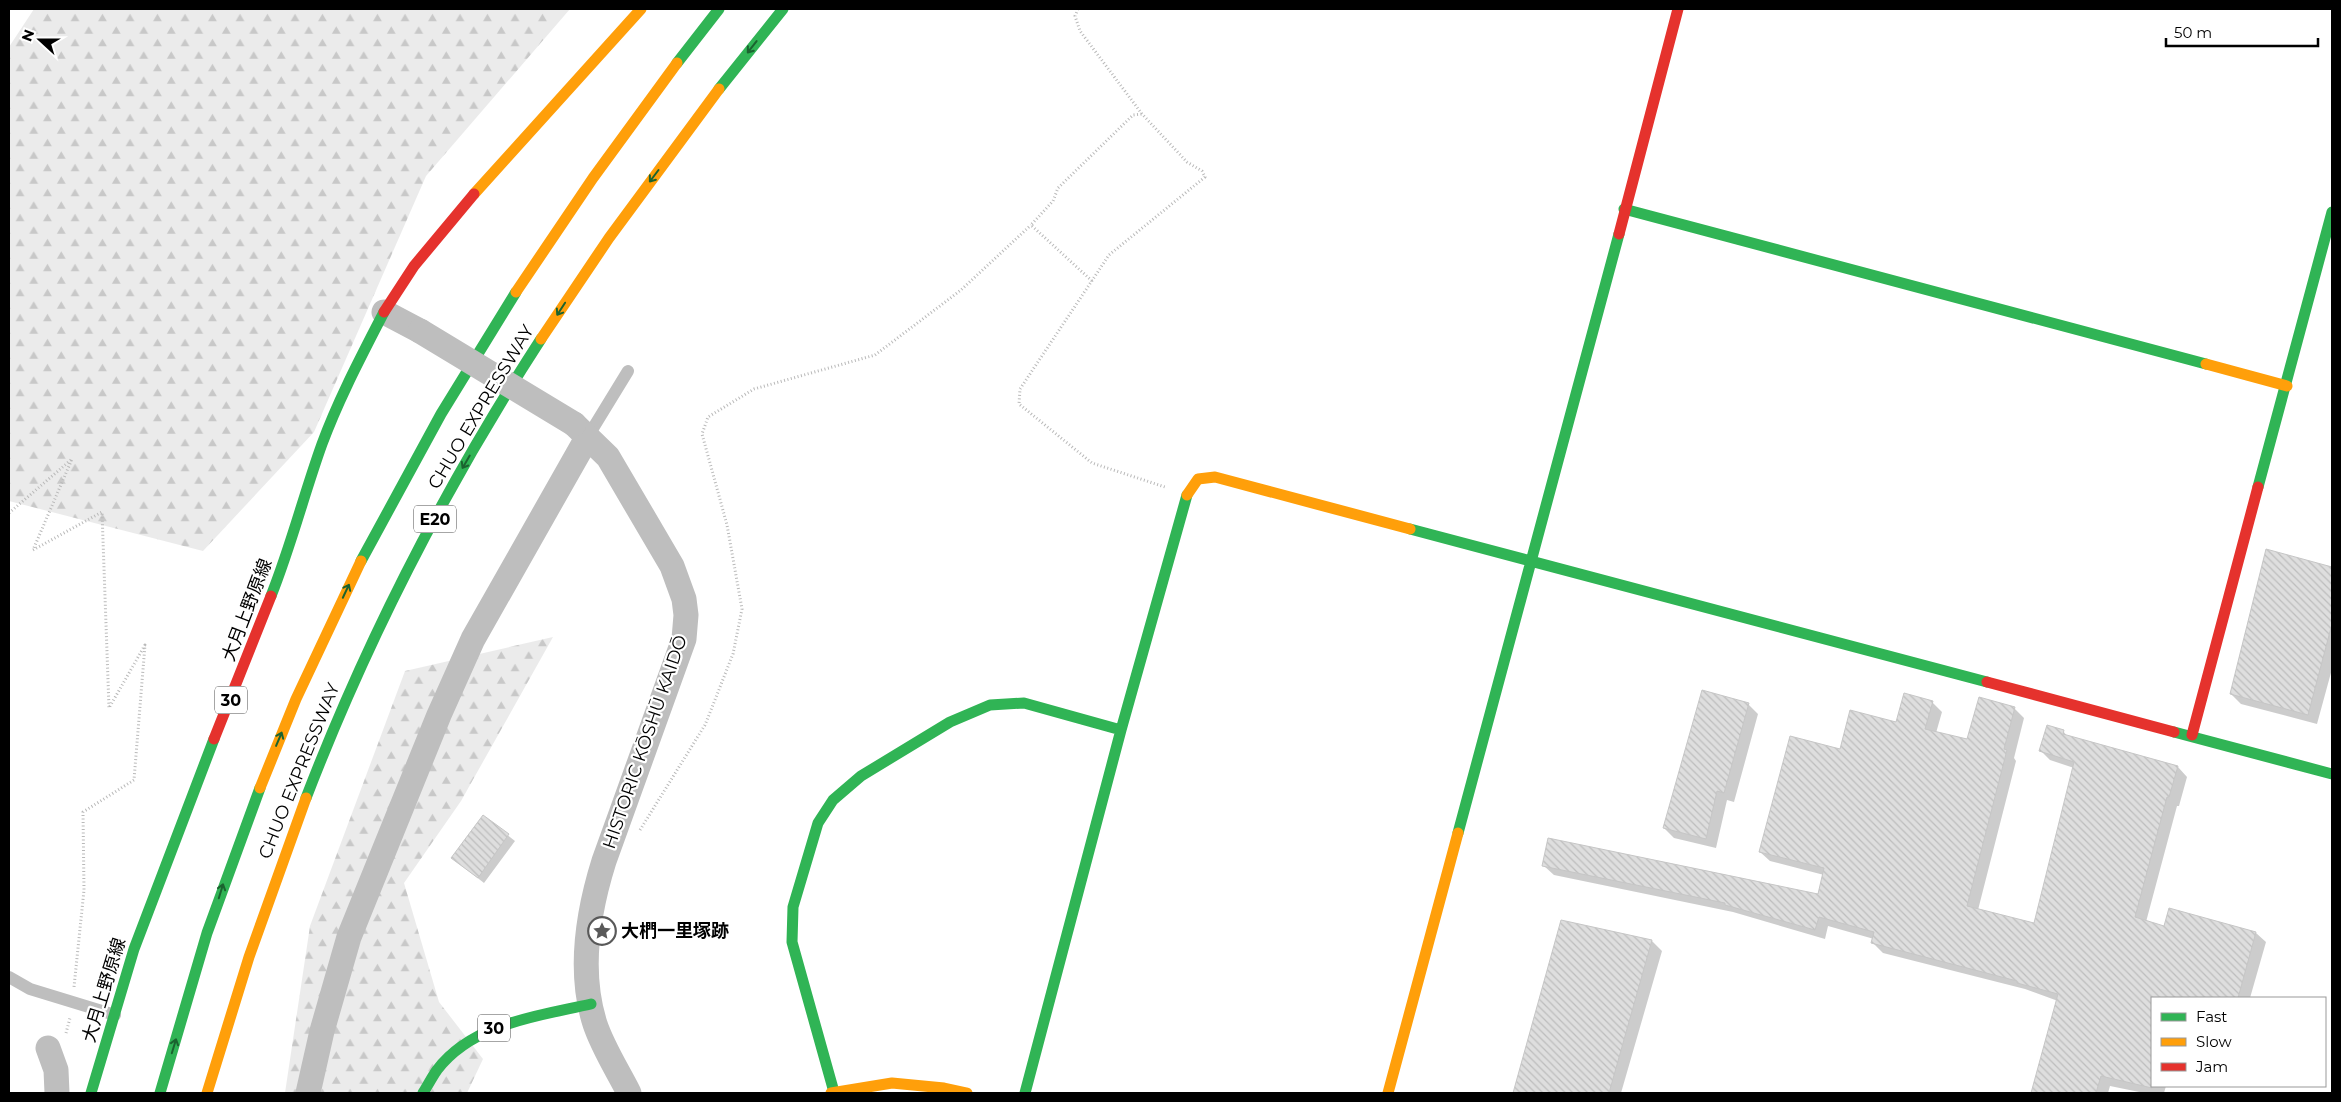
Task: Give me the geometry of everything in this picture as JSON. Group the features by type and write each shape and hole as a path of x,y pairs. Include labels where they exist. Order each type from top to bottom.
{"main road":[{"name":"大月上野原線","path":"91,1093 134,949 176,834 283,566 322,446 340,400 384,312 414,266 442,230 641,9"},
{"name":"CHUO EXPRESSWAY","path":"160,1093 224,882 260,784 308,673 352,579 406,475 464,374 526,276 589,182 650,97 719,9"},
{"name":"CHUO EXPRESSWAY","path":"207,1093 269,894 308,790 351,689 392,601 447,495 502,400 566,301 663,164 783,9"},
{"path":"1388,1093 1532,562 1678,9"},
{"path":"1624,209 2287,386"},
{"path":"2192,735 2287,386 2332,212"},
{"path":"1025,1093 1121,730 1187,494 1198,479 1216,477 2192,735 2332,774"},
{"path":"967,1093 919,1084 892,1083 833,1093 792,942 793,907 818,823 833,800 861,776 950,722 990,705 1024,703 1121,730"},
{"name":"30","path":"422,1093 431,1076 445,1058 472,1038 495,1028 591,1004"}],"street":[{"name":"HISTORIC KŌSHŪ KAIDŌ","path":"384,312 420,331 580,431 608,457 645,517 678,579 686,615 684,639 616,825 593,897 587,956 591,1004 595,1024 629,1093"},
{"path":"308,1093 322,1031 350,937 439,715 473,639 580,431"}],"lane":[{"path":"580,431 628,371"},
{"path":"9,977 30,988 115,1015"}],"path":[{"path":"1078,9 1075,16 1080,31 1142,114 1187,162 1202,171 1206,177 1109,255 1020,389 1019,404 1092,463 1187,494"},
{"path":"635,838 705,725 733,654 742,609 727,525 702,434 708,417 754,389 875,355 961,290 1031,225 1053,201 1058,188 1133,115 1142,114"},
{"path":"1031,225 1092,281"},
{"path":"9,513 72,459 33,550 102,512 109,708 145,645 134,780 83,812 84,890 73,996"},
{"path":"54,1071 70,1015"}],"green space":[{"path":"34,9 570,9 426,176 314,432 203,551 9,501 9,47"},
{"path":"553,637 461,801 404,883 439,1002 483,1059 467,1093 285,1093 310,926 405,671"}],"building":[{"path":"2266,549 2332,567 2332,624 2308,715 2230,694"},
{"path":"1702,690 1749,703 1724,793 1717,791 1706,839 1663,828"},
{"path":"1904,693 1933,701 1925,729 1967,739 1979,697 2015,707 2004,749 2007,750 1967,906 2034,923 2074,762 2039,751 2047,725 2064,730 2063,734 2178,766 2169,797 2167,797 2135,917 2164,926 2169,908 2256,932 2238,997 2151,997 2152,1088 2101,1076 2096,1093 2031,1093 2058,994 2017,983 2017,981 1871,943 1874,932 1819,917 1815,930 1725,905 1725,903 1542,866 1548,838 1818,894 1824,868 1759,852 1790,736 1840,749 1850,710 1896,722"},
{"path":"483,815 509,834 478,878 451,858"},
{"path":"1561,920 1652,940 1609,1093 1513,1093"}],"traffic: fast":[{"path":"677,63 719,9"},
{"path":"719,89 783,9"},
{"path":"1624,209 2206,364"},
{"path":"2258,487 2332,212"},
{"path":"1458,833 1619,234"},
{"path":"361,561 441,414 516,292"},
{"path":"271,596 315,463 329,427 351,377 384,312"},
{"path":"306,798 356,679 412,562 473,449 541,339"},
{"path":"1025,1093 1121,730 1187,495"},
{"path":"1410,529 1987,682"},
{"path":"834,1092 792,942 793,907 818,823 833,800 861,776 950,722 990,705 1024,703 1121,730"},
{"path":"2174,732 2332,774"},
{"path":"91,1093 134,949 214,739"},
{"path":"160,1093 207,933 260,788"},
{"path":"423,1093 437,1070 452,1054 469,1042 508,1024 591,1004"}],"traffic: slow":[{"path":"474,194 641,9"},
{"path":"516,292 593,178 677,63"},
{"path":"541,339 609,238 719,89"},
{"path":"2206,364 2287,386"},
{"path":"1187,495 1198,479 1215,477 1410,529"},
{"path":"260,788 296,699 361,561"},
{"path":"207,1093 249,957 306,798"},
{"path":"1388,1093 1458,833"},
{"path":"831,1093 892,1083 944,1088 967,1093"}],"traffic: jam":[{"path":"1619,234 1678,9"},
{"path":"384,312 414,266 474,194"},
{"path":"2192,735 2258,487"},
{"path":"214,739 271,596"},
{"path":"1987,682 2174,732"}],"place":[{"name":"大椚一里塚跡","path":"602,931"}]}
